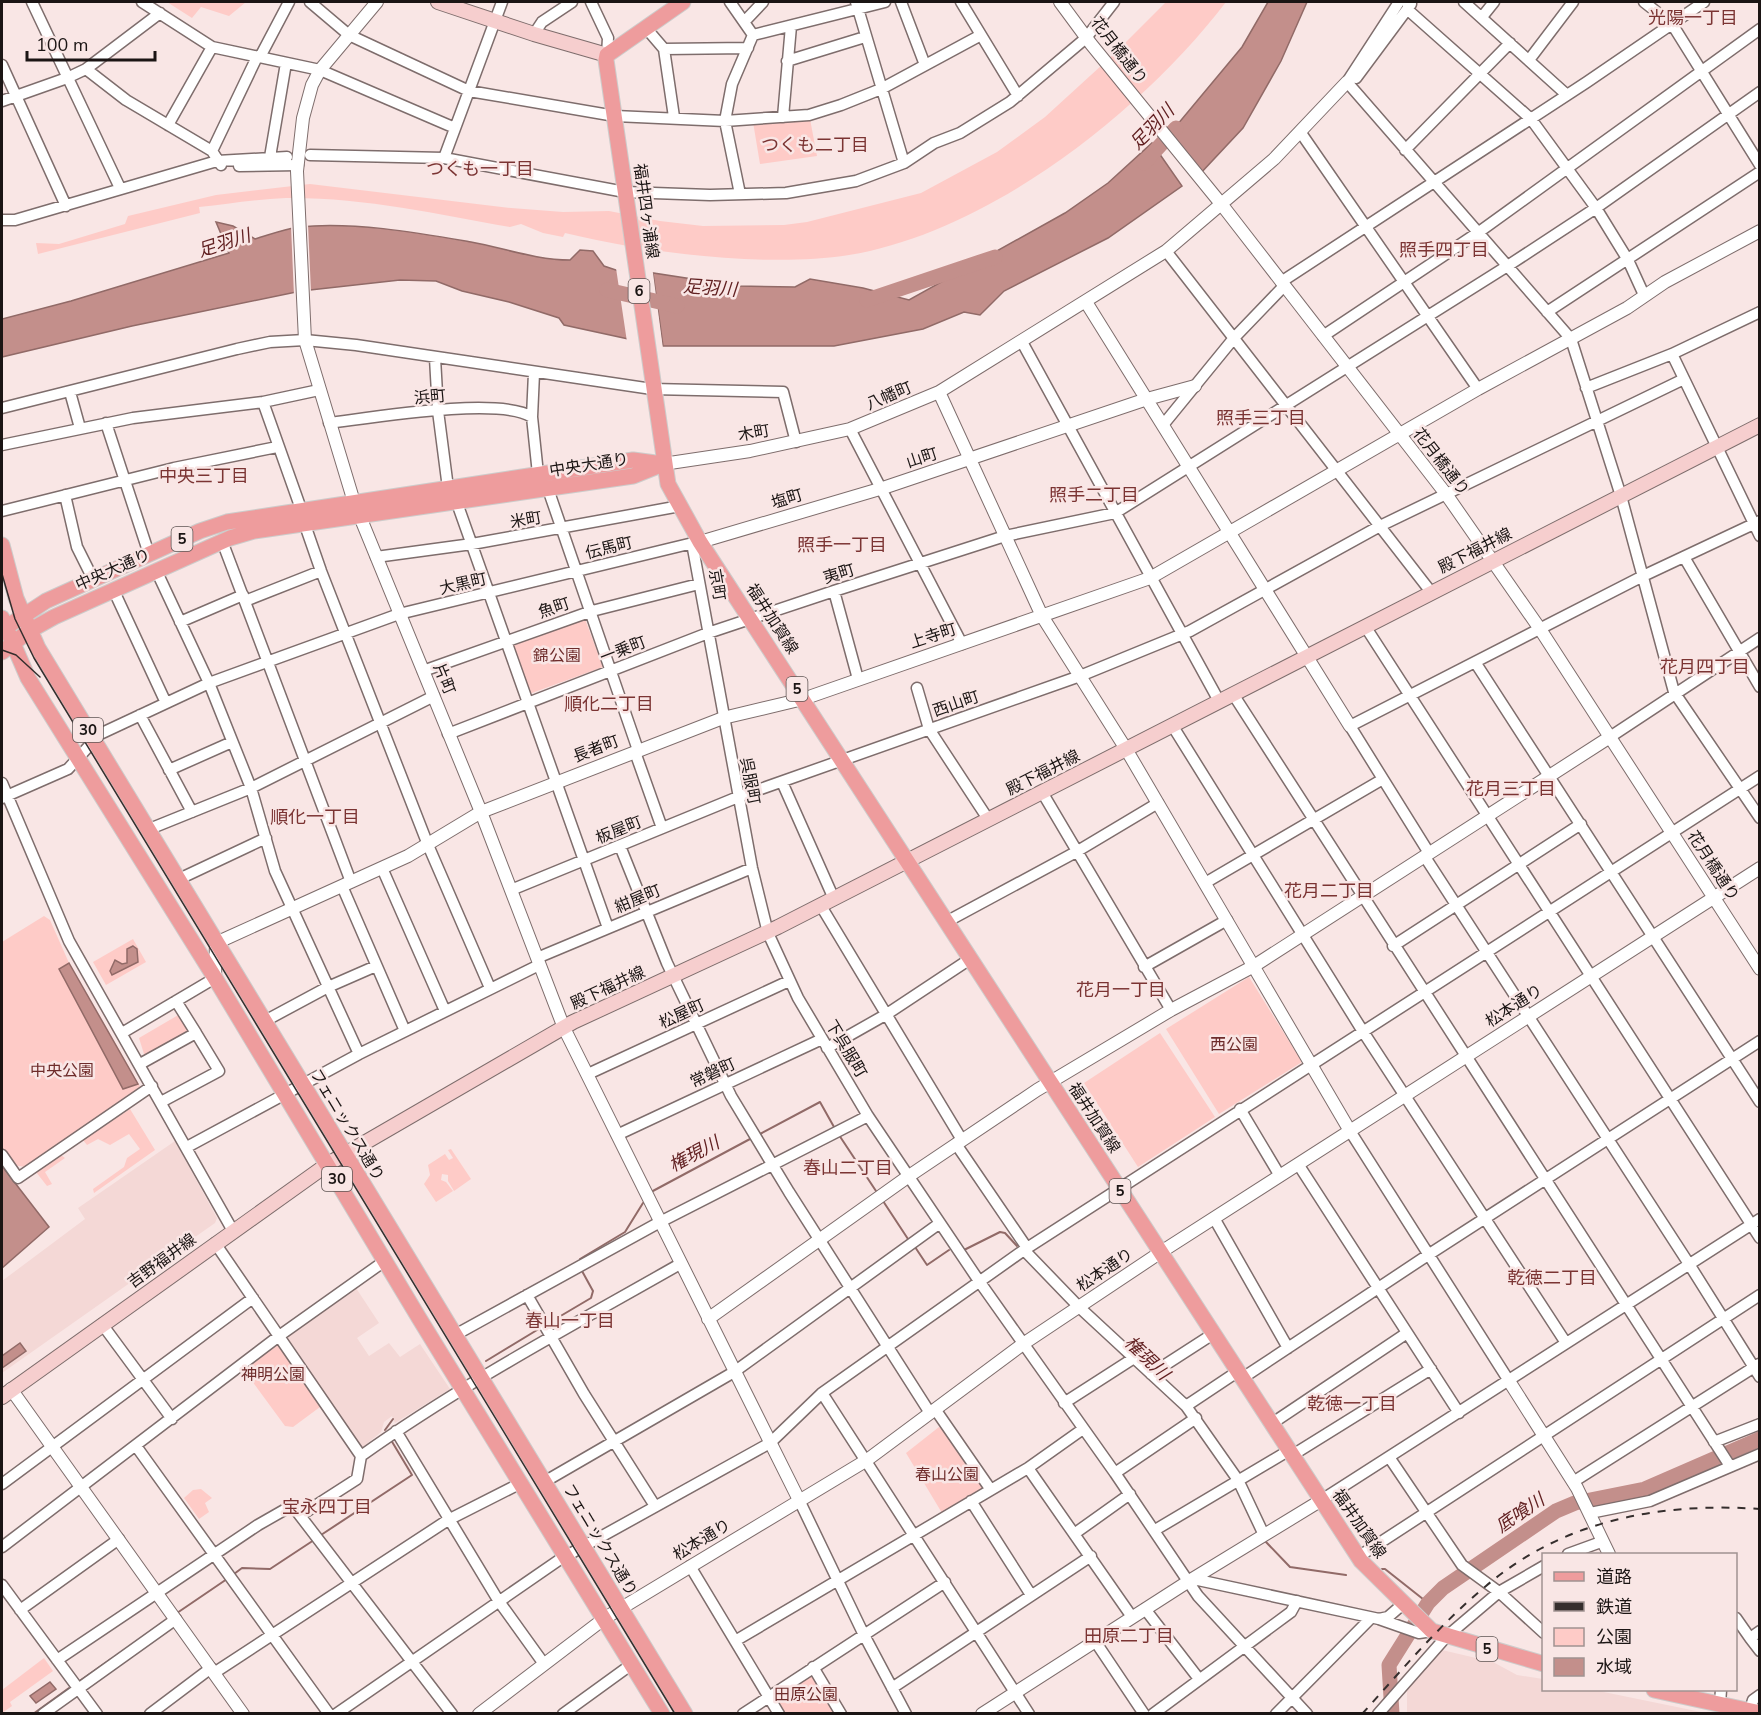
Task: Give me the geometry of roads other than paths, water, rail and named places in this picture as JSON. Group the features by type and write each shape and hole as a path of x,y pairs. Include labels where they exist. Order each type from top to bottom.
{"main road":[{"path":"438,2 534,34 607,54 683,2"},
{"name":"福井四ヶ浦線","path":"607,54 663,464"},
{"name":"殿下福井線","path":"344,1154 564,1028 768,933 1760,425"},
{"name":"中央大通り","path":"2,626 93,579 227,522 633,460 663,464"},
{"name":"中央大通り","path":"6,649 29,631 113,589 222,541 254,531 636,476 663,464"},
{"name":"京町","path":"663,464 668,484 696,542"},
{"name":"福井加賀線","path":"696,542 803,699 1358,1557 1407,1608 1439,1634 1542,1663"},
{"name":"フェニックス通り","path":"2,545 29,631 263,1022 685,1713"},
{"path":"2,626 6,649"},
{"name":"30","path":"6,649 28,678 214,978 419,1318 465,1389 662,1713"},
{"path":"2,660 18,668 28,678"},
{"name":"吉野福井線","path":"4,1394 344,1154"},
{"path":"1673,1691 1720,1696 1755,1711"}],"street":[{"path":"32,2 120,188"},
{"path":"142,2 212,47 320,70 455,128"},
{"path":"214,156 258,57 290,2"},
{"path":"310,2 349,34 469,91 615,116 725,121 808,115 841,105 881,88 981,35"},
{"name":"片町","path":"377,2 320,70 312,85 303,118 298,168 305,340 319,390 359,517 482,812 564,1028 800,1502"},
{"path":"444,158 502,2"},
{"path":"534,34 542,22 572,2"},
{"path":"591,2 608,38 607,54"},
{"path":"730,2 753,35"},
{"path":"745,21 763,2"},
{"path":"753,35 856,6 885,2"},
{"path":"901,2 925,65"},
{"path":"961,2 1018,96"},
{"name":"花月橋通り","path":"1060,2 1219,202 1446,494 1494,560 1760,969"},
{"path":"310,155 444,158 625,195 786,193 837,185 880,174 904,163 934,143 960,133 1018,96 1089,41 1114,2"},
{"path":"1348,84 1399,2"},
{"path":"1464,2 1567,95"},
{"path":"1482,18 1494,2"},
{"path":"1528,60 1573,2"},
{"path":"1644,2 1672,24 1760,165"},
{"path":"1163,425 1234,338 1282,284 1365,225 1531,119 1704,2"},
{"path":"1348,84 1410,4 1481,75 1531,119 1596,208 1628,260 1644,295"},
{"path":"856,6 904,163"},
{"path":"2,101 68,78 86,69 160,13"},
{"path":"783,117 790,26"},
{"path":"646,28 664,49 674,117"},
{"path":"1323,336 1479,232 1701,69 1760,29"},
{"path":"740,194 725,121 732,84 753,35"},
{"path":"787,61 865,37"},
{"path":"1405,150 1510,43"},
{"path":"168,125 212,47"},
{"path":"664,49 748,48"},
{"path":"270,158 286,63"},
{"path":"2,65 66,206"},
{"path":"86,69 126,100 214,156 223,166 298,168"},
{"path":"1348,84 1571,339 1621,496 1674,692 1760,818"},
{"name":"八幡町","path":"850,429 939,392 1166,251 1219,202 1301,133 1348,84"},
{"name":"夷町","path":"708,633 1005,536 1115,513 1509,266 1596,208 1760,92"},
{"path":"1301,133 1478,389"},
{"path":"2,220 15,220 66,206 214,156 287,157"},
{"path":"1547,312 1760,172"},
{"name":"上寺町","path":"723,718 803,699 1150,578 1478,389 1627,308 1644,295 1760,231"},
{"path":"1166,251 1431,592"},
{"path":"1086,302 1383,779 1456,905 1758,1370 1691,1406 1575,1486"},
{"path":"1586,388 1672,354 1760,312"},
{"path":"2,408 237,349 270,342 305,340 356,345 534,373 652,386 783,392 796,442"},
{"path":"1022,342 1219,701"},
{"path":"1672,354 1756,522 1760,536"},
{"path":"435,358 438,411 448,488"},
{"path":"534,373 532,417 538,474"},
{"name":"西山町","path":"738,797 1080,676 1181,634 1380,526 1684,379"},
{"name":"山町","path":"883,488 1147,399 1195,386"},
{"path":"2,444 106,423 262,402 319,390"},
{"path":"70,392 80,428"},
{"path":"939,392 1042,616 1126,749 1350,1131 1575,1486 1608,1553"},
{"path":"262,402 301,509"},
{"name":"浜町","path":"329,423 438,411 505,408 532,417"},
{"path":"106,423 149,554"},
{"path":"850,429 883,488 962,644"},
{"name":"木町","path":"663,464 796,442 850,429"},
{"path":"2,511 126,480 277,447"},
{"name":"塩町","path":"696,542 883,488"},
{"path":"548,489 592,611 662,828"},
{"path":"65,495 77,547 93,579"},
{"path":"457,502 608,928"},
{"name":"米町","path":"376,557 472,544 680,506"},
{"path":"1350,726 1643,576 1756,522"},
{"path":"305,525 321,572 428,844 490,988"},
{"path":"222,541 268,662 376,966 405,1031"},
{"name":"伝馬町","path":"533,583 696,542"},
{"name":"京町","path":"696,542 699,584 708,633"},
{"path":"1684,557 1760,687"},
{"path":"156,570 209,683 251,788 275,871 359,1054"},
{"path":"180,622 321,572"},
{"name":"大黒町","path":"94,740 100,734 209,683 399,614 533,583"},
{"name":"魚町","path":"423,670 592,611 699,584"},
{"path":"113,589 166,703"},
{"path":"834,591 858,679"},
{"path":"1365,626 1669,1100 1755,1222 1760,1238"},
{"name":"一乗町","path":"448,734 708,633"},
{"name":"呉服町","path":"708,633 752,868 768,933 789,981"},
{"path":"708,1319 909,1176 1050,1082 1171,1011 1254,966 1302,936 1760,638"},
{"path":"1475,662 1760,1102"},
{"path":"917,688 929,729 988,819"},
{"path":"1233,694 1362,898 1730,1466"},
{"path":"147,830 251,788 434,696"},
{"path":"140,715 192,812"},
{"name":"長者町","path":"216,943 382,868 482,812 723,718"},
{"path":"1172,725 1302,936 1566,1343"},
{"path":"4,797 68,769 94,740"},
{"path":"169,770 232,742"},
{"path":"336,1713 498,1600 566,1556 770,1443 822,1393 1026,1249 1310,1063 1760,776"},
{"path":"1205,883 1383,779"},
{"path":"782,782 834,899"},
{"path":"2,783 4,797 69,941 233,1231"},
{"path":"1042,792 1171,1011"},
{"name":"板屋町","path":"511,890 738,797"},
{"path":"946,922 1076,852 1158,803"},
{"path":"1393,946 1581,824"},
{"path":"177,880 266,838"},
{"path":"620,846 645,913 673,976 725,1084 772,1166 887,1349 991,1490"},
{"path":"382,868 445,1011"},
{"name":"紺屋町","path":"187,1147 359,1054 538,962 608,928 752,868"},
{"name":"松本通り","path":"479,1713 604,1618 867,1460 1023,1344 1079,1306 1760,868"},
{"path":"821,906 887,1014 959,1142 1026,1249 1130,1361 1151,1374 1196,1418 1236,1482 1264,1535"},
{"path":"1144,967 1227,920"},
{"path":"122,1033 214,978 216,943"},
{"name":"常磐町","path":"617,1135 725,1084 825,1043 887,1014 970,959"},
{"path":"263,1022 328,987 376,966"},
{"name":"下呉服町","path":"789,981 868,1116 979,1281 1130,1494 1198,1596 1243,1647 1307,1713"},
{"name":"松屋町","path":"588,1074 789,981"},
{"path":"161,1102 219,1071 176,1001"},
{"path":"140,1064 196,1033"},
{"path":"1186,1406 1288,1348 1606,1138 1760,1041"},
{"path":"2,1155 18,1178 152,1086"},
{"path":"1240,1109 1280,1176"},
{"path":"455,1335 660,1222 868,1116"},
{"path":"1298,1164 1459,1413"},
{"path":"1214,1218 1288,1348"},
{"path":"982,1713 1509,1382 1755,1222"},
{"path":"544,1482 734,1372 940,1223"},
{"path":"215,1243 361,1456 357,1479 301,1515"},
{"path":"2,1547 279,1336 386,1260"},
{"path":"361,1456 396,1431 481,1379 547,1330 680,1263"},
{"path":"527,1295 655,1506"},
{"path":"1358,1557 1542,1434 1760,1295"},
{"path":"2,1484 253,1298"},
{"path":"102,1324 172,1419"},
{"path":"1270,1424 1407,1333"},
{"path":"1151,1374 1213,1334"},
{"path":"1064,1403 1130,1361"},
{"path":"1155,1530 1236,1482 1290,1454 1431,1369"},
{"path":"822,1393 1029,1713"},
{"path":"4,1394 53,1448 243,1713"},
{"path":"1115,1473 1196,1418"},
{"path":"1714,1442 1760,1424"},
{"path":"735,1641 1028,1468 1083,1429"},
{"path":"396,1431 498,1600 544,1664"},
{"path":"136,1446 329,1713"},
{"path":"1589,1512 1650,1501 1760,1454"},
{"path":"1389,1457 1462,1565 1499,1592 1542,1631"},
{"path":"1028,1468 1132,1617"},
{"path":"150,1713 212,1670 353,1583 448,1520 521,1483"},
{"path":"1074,1534 1130,1494"},
{"path":"971,1501 1031,1595"},
{"path":"800,1502 863,1633 906,1713"},
{"path":"57,1660 214,1554 286,1509 295,1509 452,1713"},
{"path":"20,1610 118,1539"},
{"path":"1571,1553 1601,1542"},
{"path":"892,1688 1091,1556"},
{"path":"690,1566 779,1713"},
{"path":"1379,1711 1439,1634 1499,1592 1542,1567"},
{"path":"1189,1581 1198,1580 1297,1601 1375,1619 1419,1633 1439,1634"},
{"path":"743,1713 863,1633 945,1582"},
{"path":"2,1585 97,1713"},
{"path":"1153,1713 1291,1612 1297,1601"},
{"path":"1276,1713 1375,1619 1388,1617 1407,1608"},
{"path":"1145,1609 1199,1679"},
{"path":"43,1713 174,1616"},
{"path":"1737,1625 1755,1634 1760,1651"},
{"path":"1095,1641 1144,1713"},
{"path":"563,1713 632,1664"},
{"path":"813,1667 841,1713"},
{"path":"1755,1711 1753,1700 1760,1695"}],"water":[{"path":"1268,2 1307,2 1281,61 1243,128 1198,176 1167,137 1242,47"},
{"path":"1152,143 1182,186 1108,238 1004,291 980,315 964,312 923,329 834,346 663,346 653,273 738,286 795,287 810,279 863,288 909,300 1065,213 1108,183"},
{"path":"216,222 233,226 255,239 299,227 341,226 430,235 557,259 570,260 580,250 593,251 604,266 622,272 633,340 564,325 559,318 509,302 462,291 436,281 400,280 301,291 132,326 2,357 2,319 71,301 229,253"},
{"path":"133,946 137,949 138,962 112,975 110,971 115,960 122,964 127,963 127,949"},
{"path":"69,963 138,1084 123,1089 59,969"},
{"path":"2,1166 49,1227 2,1268"},
{"path":"20,1343 26,1351 2,1368 2,1356"},
{"path":"50,1682 56,1689 36,1703 30,1696"}],"waterway":[{"name":"足羽川","path":"1144,163 1176,128"},
{"name":"足羽川","path":"867,300 995,257"},
{"name":"足羽川","path":"607,290 677,306"},
{"name":"権現川","path":"760,1134 820,1102 834,1127"},
{"name":"権現川","path":"839,1135 876,1191"},
{"name":"権現川","path":"651,1192 750,1139"},
{"name":"権現川","path":"883,1201 908,1239"},
{"name":"権現川","path":"580,1259 625,1232 643,1203"},
{"name":"権現川","path":"964,1250 1000,1232 1005,1233 1017,1246"},
{"name":"権現川","path":"915,1247 927,1265 949,1250"},
{"path":"547,1324 591,1298 593,1291 582,1271"},
{"path":"486,1361 542,1327"},
{"name":"権現川","path":"1118,1350 1127,1359"},
{"path":"385,1430 393,1419"},
{"name":"底喰川","path":"1392,1714 1389,1665 1428,1603 1443,1588 1556,1511 1575,1503 1645,1489 1760,1439"},
{"path":"321,1535 412,1475 391,1440"},
{"path":"234,1574 242,1568 270,1569 314,1540"},
{"name":"権現川","path":"1266,1542 1290,1567 1346,1575"},
{"name":"権現川","path":"1382,1569 1428,1603"},
{"path":"177,1613 227,1579"},
{"path":"81,1680 111,1659"},
{"path":"33,1714 69,1688"}],"tram line":[{"path":"2,574 15,619 34,658 675,1714"},
{"path":"2,650 16,655 40,677"}],"railway":[{"path":"1362,1714 1422,1648 1469,1601 1516,1563 1547,1545 1615,1520 1650,1513 1686,1509 1760,1509"}],"district":[{"name":"光陽一丁目","path":"1693,18"},
{"name":"つくも二丁目","path":"815,145"},
{"name":"つくも一丁目","path":"480,169"},
{"name":"照手四丁目","path":"1444,250"},
{"name":"照手三丁目","path":"1261,418"},
{"name":"中央三丁目","path":"204,476"},
{"name":"照手二丁目","path":"1094,495"},
{"name":"照手一丁目","path":"842,545"},
{"name":"花月四丁目","path":"1705,667"},
{"name":"順化二丁目","path":"609,704"},
{"name":"花月三丁目","path":"1511,789"},
{"name":"順化一丁目","path":"315,817"},
{"name":"花月二丁目","path":"1329,891"},
{"name":"花月一丁目","path":"1121,990"},
{"name":"春山二丁目","path":"848,1168"},
{"name":"乾徳二丁目","path":"1552,1278"},
{"name":"春山一丁目","path":"570,1321"},
{"name":"乾徳一丁目","path":"1352,1404"},
{"name":"宝永四丁目","path":"327,1507"},
{"name":"田原二丁目","path":"1129,1636"}],"park label":[{"name":"錦公園","path":"557,656"},
{"name":"西公園","path":"1234,1045"},
{"name":"中央公園","path":"62,1071"},
{"name":"神明公園","path":"273,1375"},
{"name":"春山公園","path":"947,1475"},
{"name":"田原公園","path":"806,1695"}]}
